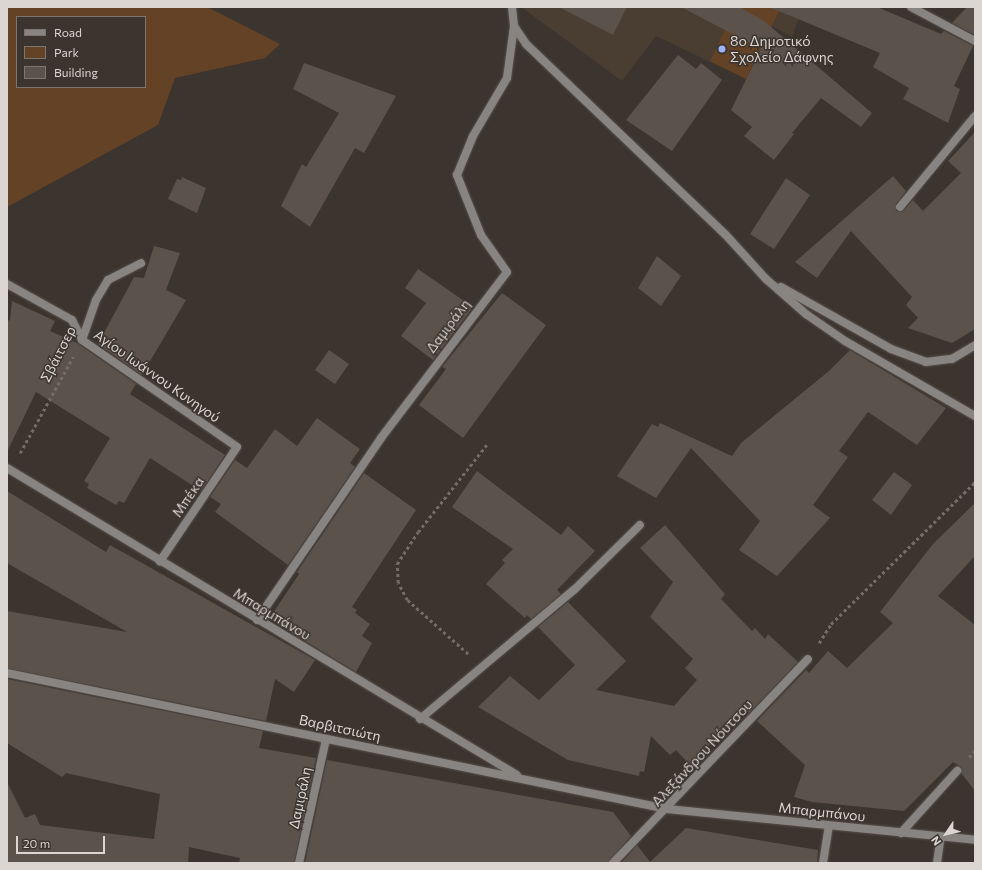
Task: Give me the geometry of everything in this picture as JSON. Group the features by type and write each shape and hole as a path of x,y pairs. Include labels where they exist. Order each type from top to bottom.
{"street":[{"path":"512,7 514,26 526,44 719,228 766,279 806,314 845,341 975,416"},
{"path":"911,7 975,41"},
{"name":"Δαμιράλη","path":"257,620 381,438 507,272 481,235 457,175 473,136 506,78 514,26"},
{"path":"900,207 975,116"},
{"name":"Σβάιτσερ","path":"82,340 96,300 108,280 141,264"},
{"path":"766,279 891,349 926,362 952,359 975,345"},
{"name":"Αγίου Ιωάννου Κυνηγού","path":"7,284 72,320 82,340 237,447"},
{"name":"Μπέκα","path":"160,561 237,447"},
{"name":"Μπαρμπάνου","path":"9,469 420,719 524,779"},
{"path":"420,719 575,589 640,525"},
{"name":"Αλεξάνδρου Νόυτσου","path":"613,863 667,809 808,659"},
{"name":"Βαρβιτσιώτη","path":"7,673 667,809"},
{"name":"Δαμιράλη","path":"299,863 326,739"},
{"path":"901,833 957,771"},
{"name":"Μπαρμπάνου","path":"667,809 829,827 975,840"},
{"path":"823,863 829,827"},
{"path":"937,863 941,836"}],"path":[{"name":"Σβάιτσερ","path":"9,469 82,340"},
{"path":"482,666 407,600 398,583 397,564 418,532 488,443"},
{"path":"808,659 831,624 975,482"}],"shaded area":[{"name":"8ο Δημοτικό Σχολείο Δάφνης","path":"521,7 803,7 792,37 772,26 746,79 656,36 622,81"}],"green space":[{"path":"7,7 207,7 280,44 265,58 175,78 158,125 7,207"},
{"path":"736,7 771,7 779,11 746,79 710,61"}],"building":[{"path":"559,7 627,7 613,35"},
{"path":"681,7 740,7 764,21 872,113 861,127 821,98 792,133 794,134 774,160 744,136 752,127 731,110 761,49"},
{"path":"769,7 877,7 941,34 944,31 973,46 954,86 960,89 948,123 903,99 909,88 873,67 880,53"},
{"path":"967,7 975,7 975,35 952,23"},
{"path":"678,55 696,69 701,63 722,80 672,151 626,120"},
{"path":"304,63 396,96 364,153 355,148 310,227 281,206 302,164 306,167 339,113 293,89"},
{"path":"975,132 975,329 952,343 908,328 918,318 906,305 912,297 851,231 817,278 795,262 893,176 906,191 896,204 896,211 902,212 913,200 923,211 961,173 948,161"},
{"path":"182,177 206,188 197,213 168,199 177,179 181,180"},
{"path":"786,178 810,195 774,249 750,234"},
{"path":"154,246 180,253 166,290 186,300 142,375 98,344 134,277 144,278"},
{"path":"657,256 681,276 661,306 638,288"},
{"path":"418,269 473,307 433,360 401,336 426,303 405,288"},
{"path":"502,293 546,325 463,438 419,405 446,369 442,367"},
{"path":"12,301 55,321 50,331 77,343 136,384 130,394 225,455 201,491 150,458 124,503 119,501 116,505 87,488 89,484 84,481 110,438 36,392 7,452 7,321 10,320"},
{"path":"329,350 349,364 335,384 315,370"},
{"path":"850,350 946,408 917,445 868,412 839,451 848,457 813,505 830,518 777,576 739,550 760,521 691,448 656,498 617,476 652,424 658,427 660,423 732,456 741,443 829,371"},
{"path":"317,418 360,449 350,463 355,467 288,565 215,512 221,504 210,497 235,460 247,468 275,429 297,446"},
{"path":"477,471 561,535 568,526 595,551 557,590 561,594 531,619 527,615 525,618 486,584 505,563 502,560 513,549 452,507"},
{"path":"894,472 912,485 891,515 872,500"},
{"path":"364,473 416,510 352,607 357,610 355,613 370,624 362,636 372,643 356,672 269,619 299,574 297,572"},
{"path":"7,491 106,552 110,545 315,660 294,692 275,679 266,721 7,668 7,611 127,632 7,563"},
{"path":"975,503 975,556 938,596 975,625 975,791 962,774 961,767 953,762 904,811 812,802 794,797 805,765 757,721 806,670 809,673 828,651 847,668 893,623 880,612 933,544"},
{"path":"665,525 725,594 721,599 752,631 755,628 765,639 768,634 798,662 749,713 744,709 690,765 676,750 670,755 651,736 644,772 640,771 639,776 568,760 478,707 510,676 539,700 575,665 538,627 568,602 626,661 596,690 674,706 697,680 685,668 693,659 650,617 673,582 640,548"},
{"path":"7,679 263,731 259,748 316,758 294,863 239,863 240,858 189,847 188,863 7,863 7,782 25,818 35,814 40,825 154,839 160,794 66,773 62,777 7,743"},
{"path":"327,760 613,812 631,836 608,863 305,863"},
{"path":"686,828 818,850 817,863 621,863 637,845 650,862"}],"place":[{"name":"8ο Δημοτικό Σχολείο Δάφνης","path":"722,49"}]}
